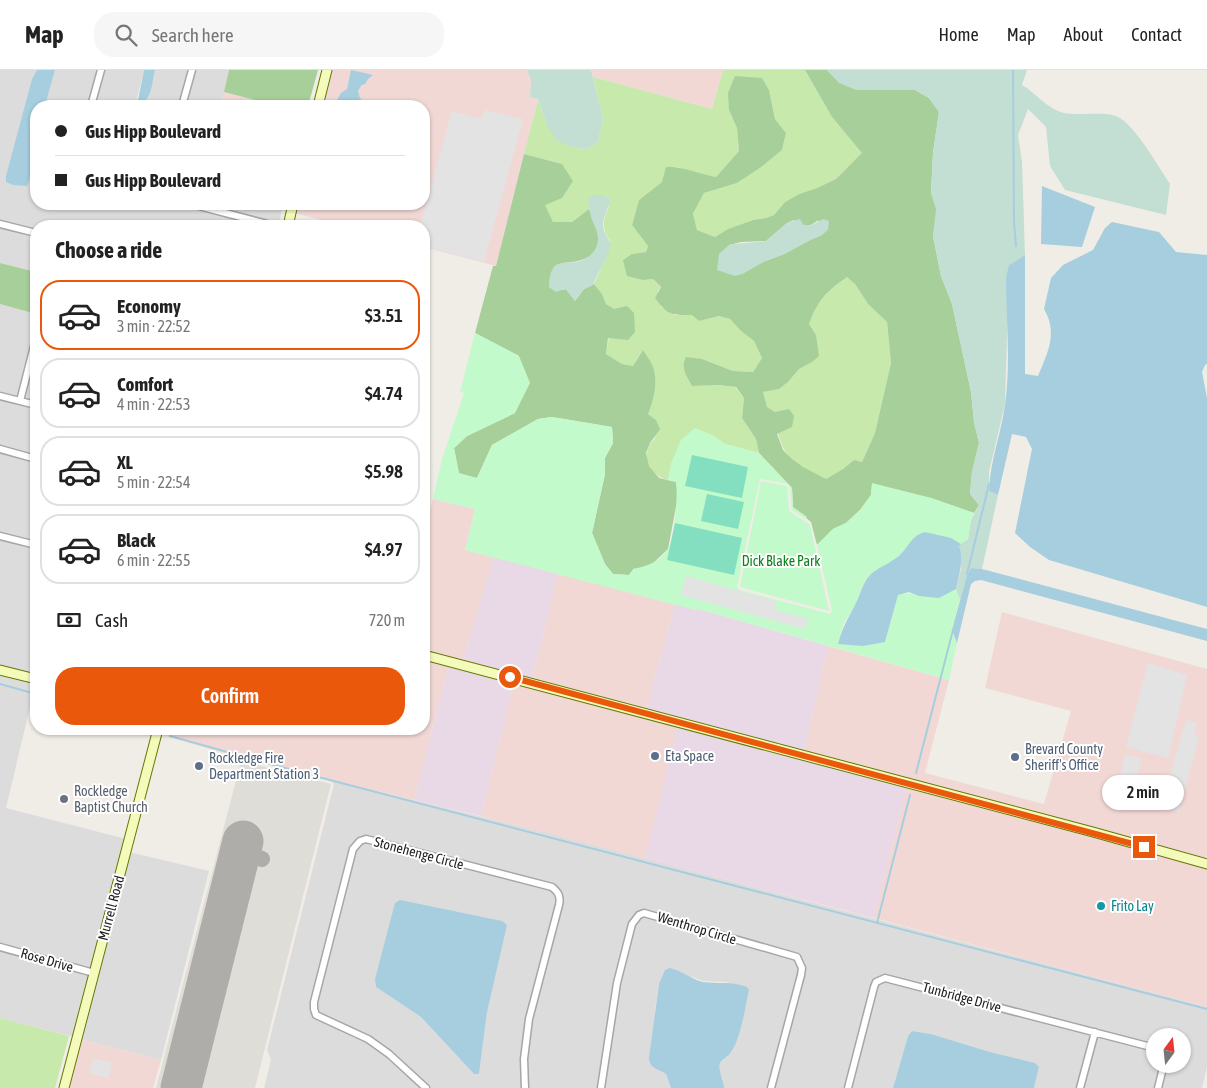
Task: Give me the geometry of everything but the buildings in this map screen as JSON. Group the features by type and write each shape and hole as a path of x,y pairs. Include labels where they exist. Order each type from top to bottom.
{"street":[{"path":"93,100 101,70"},
{"path":"184,100 192,70"},
{"path":"320,100 327,70"},
{"path":"214,210 252,220"},
{"path":"0,224 30,232"},
{"path":"20,401 30,362"},
{"path":"0,396 30,404"},
{"path":"0,449 30,457"},
{"path":"0,536 30,544"},
{"path":"430,657 1093,832 1207,864"},
{"path":"0,670 30,678"},
{"name":"Murrell Road","path":"64,1088 156,735"},
{"name":"Stonehenge Circle","path":"426,1088 389,1054 357,1033 316,1015 314,1009 314,1002 353,849 360,841 371,840 552,887 558,892 561,899 560,905 529,1019 524,1059 525,1088"},
{"name":"Wenthrop Circle","path":"601,1088 617,983 632,924 639,914 644,913 797,957 802,968 801,975 771,1088"},
{"name":"Rose Drive","path":"0,947 94,973"},
{"name":"Tunbridge Drive","path":"848,1088 874,987 876,982 885,978 1146,1046"},
{"path":"1080,1088 1095,1032"},
{"path":"1158,1088 1162,1073"}],"shaded area":[{"path":"0,70 37,70 32,79 6,181 13,185 29,180 30,175 30,210 201,210 239,220 30,220 30,228 0,220"},
{"path":"55,70 97,70 90,100 47,100"},
{"path":"104,70 144,70 138,100 96,100"},
{"path":"155,70 189,70 181,100 145,100 148,98"},
{"path":"195,70 229,70 222,100 188,100"},
{"path":"330,70 527,70 531,80 530,97 538,99 496,266 430,249 430,220 321,220 294,213 295,210 430,210 430,100 362,100 358,91 368,79 351,71 347,90 341,93 337,100 322,100"},
{"path":"591,70 723,70 712,109 593,77"},
{"path":"224,92 255,100 222,100"},
{"path":"485,110 523,119 484,262 430,248 430,220 422,220 424,210 430,210 430,190 452,111 482,119"},
{"path":"227,210 282,210 280,220 264,220"},
{"path":"0,227 30,235 30,270 0,263"},
{"path":"0,304 30,312 30,350 18,397 0,392"},
{"path":"30,374 30,400 24,398"},
{"path":"0,399 30,407 30,453 0,445"},
{"path":"0,453 30,461 30,674 0,666"},
{"path":"433,499 475,509 465,550 493,557 463,661 430,653 430,510"},
{"path":"493,557 558,573 532,680 463,661"},
{"path":"558,573 675,604 646,710 532,680"},
{"path":"686,576 776,601 776,610 808,619 805,629 681,595"},
{"path":"675,604 828,646 804,752 646,710"},
{"path":"1002,612 1207,669 1207,854 1205,860 804,752 828,646 949,680 925,773 1044,804 1071,711 985,688"},
{"path":"430,660 449,665 414,800 240,758 163,735 430,735"},
{"path":"1148,663 1187,675 1168,758 1126,747"},
{"path":"449,665 514,682 481,816 414,800"},
{"path":"0,673 30,680 30,707 6,808 126,839 74,1037 0,1018"},
{"path":"514,682 678,726 645,858 481,816"},
{"path":"1186,720 1197,723 1194,734 1199,736 1179,812 1161,807"},
{"path":"678,726 907,786 874,918 645,858"},
{"path":"1125,755 1141,758 1132,798 1116,794"},
{"path":"241,761 331,784 255,1088 156,1088"},
{"path":"281,768 562,836 1207,1007 1207,1067 1202,1088 1034,1088 1039,1067 1035,1063 931,1034 912,1031 908,1036 893,1088 724,1088 720,1073 720,1063 734,1047 749,990 726,982 702,981 693,977 659,984 655,1010 654,1068 666,1074 671,1088 264,1088 271,1060 267,1050 334,784 332,781","holes":["376,987 487,1012 479,1074 474,1074 421,1017"]},
{"path":"907,786 1092,835 1207,868 1207,1007 874,918"},
{"path":"129,852 209,871 161,1060 80,1039"},
{"path":"80,1039 161,1060 153,1088 68,1088"},
{"path":"93,1058 112,1063 108,1078 89,1073"}],"green space":[{"path":"229,70 318,70 310,100 255,100 224,92"},
{"path":"527,70 591,70 603,118 598,142 587,149 572,147 556,140 546,123 538,99 530,97 531,80"},
{"path":"723,70 805,70 832,117 863,153 836,179 799,194 785,202 774,215 728,229 715,237 697,230 693,215 704,193 737,183 782,150 786,133 775,119 769,90 762,79 735,76 729,110 737,128 739,151 716,177 693,173 677,167 639,200 632,225 648,246 646,252 632,254 643,280 653,279 661,288 658,290 661,307 674,315 692,315 699,321 719,316 730,319 754,341 762,358 753,372 733,371 702,359 692,386 719,385 735,387 744,398 742,418 756,439 759,453 725,444 712,435 672,461 668,480 655,474 648,463 647,451 655,438 656,420 648,414 653,396 654,381 643,350 633,366 622,364 606,354 614,309 606,304 602,294 594,284 607,256 610,240 605,232 604,223 609,206 589,200 589,209 572,222 553,222 544,205 562,164 524,154 538,100 546,123 572,147 587,149 598,142 603,118 593,77 712,109"},
{"path":"805,70 827,70 839,82 877,90 915,90 929,98 939,112 933,153 931,193 937,209 933,236 941,276 952,304 971,392 974,422 979,443 972,472 970,494 979,505 974,513 931,498 872,484 871,495 860,510 846,523 833,529 817,545 811,522 793,507 792,488 759,453 756,439 742,418 744,398 736,387 719,385 692,386 685,372 684,361 686,357 702,359 733,371 753,372 762,358 754,341 730,319 719,316 699,321 692,315 675,314 667,311 655,298 661,287 653,279 643,280 627,276 623,260 632,254 646,252 648,246 632,225 639,200 662,182 666,167 685,169 716,177 739,151 737,128 729,110 728,93 735,76 762,78 769,90 775,119 786,133 782,150 737,183 704,193 693,214 697,230 715,237 728,229 774,215 785,202 799,194 836,179 862,153 832,117","holes":["794,220 806,226 818,220 822,235 763,262 742,274 729,245 741,242 766,241 787,223","847,277 855,284 868,304 887,322 891,363 875,433 862,462 854,460 826,479 803,467 783,450 777,434 792,427 794,416 789,409 775,412 767,407 763,392 779,389 799,369 819,356 816,335 809,324 824,297 833,287"]},
{"path":"827,70 1027,70 1022,85 1052,108 1070,114 1113,115 1124,121 1146,148 1170,184 1166,215 1065,190 1050,166 1046,127 1028,109 1018,135 1022,162 1025,255 1009,265 1005,404 989,472 989,491 998,495 982,569 971,568 967,575 960,600 956,589 961,569 959,545 968,539 971,520 979,505 970,494 972,472 979,443 974,422 971,392 952,304 941,276 933,236 936,209 931,193 933,153 939,112 929,98 915,90 856,90 839,83"},
{"path":"524,154 562,164 573,181 562,198 545,205 553,222 572,222 589,209 598,236 597,247 590,256 579,261 561,263 562,290 566,289 575,301 584,289 594,284 602,294 606,304 614,309 627,306 634,313 635,332 628,340 608,338 606,354 622,364 633,366 643,350 653,367 655,390 648,414 656,420 660,429 650,443 646,453 649,466 659,478 676,482 678,496 668,549 651,565 634,569 629,575 613,574 605,564 592,533 605,474 605,458 613,443 612,427 552,417 538,419 492,445 477,478 459,474 454,448 467,436 515,413 519,356 475,333 493,266 496,266"},
{"path":"593,195 601,195 611,199 603,226 610,242 610,248 593,285 584,289 575,301 566,289 554,291 549,287 550,278 552,270 556,265 584,259 592,254 597,247 598,236 588,200"},
{"path":"800,219 804,226 812,225 823,219 829,221 828,230 822,235 763,262 742,274 735,276 717,270 719,254 729,245 766,241 787,223"},
{"path":"0,263 30,270 30,312 0,304"},
{"path":"847,276 855,284 868,304 887,322 891,363 875,433 862,462 854,460 826,479 803,468 788,455 779,437 775,412 767,407 763,392 779,389 799,369 812,362 816,335 809,324 812,315 824,297"},
{"path":"475,333 519,356 530,383 515,413 467,436 454,448 459,473 477,478 492,445 538,419 552,417 612,427 613,443 605,458 605,474 592,533 605,564 613,574 629,575 634,568 658,560 668,549 674,526 677,488 676,482 668,480 672,461 681,440 695,428 712,435 725,444 759,453 788,484 760,479 737,587 739,590 830,614 832,610 817,545 833,529 846,523 860,510 871,495 872,483 931,498 974,513 968,539 961,544 950,538 918,534 902,553 889,564 872,573 863,584 856,604 843,625 838,643 863,646 885,642 898,595 932,595 956,589 960,600 952,630 957,643 949,680 698,609 695,610 465,550 475,509 433,499 442,459 464,393 460,392"},
{"path":"692,455 748,467 742,498 685,486"},
{"name":"Dick Blake Park","path":"761,481 787,486 789,511 810,525 829,611 740,587"},
{"path":"789,485 792,488 793,507 807,517 806,519 792,510"},
{"path":"707,494 744,502 738,529 701,521"},
{"path":"675,523 742,538 734,575 667,560"},
{"path":"0,1018 69,1036 55,1088 0,1088"}],"water":[{"path":"37,70 55,70 47,100 30,100 29,181 27,186 13,185 6,182 6,176 32,79"},
{"path":"144,70 155,70 152,86 146,100 138,100"},
{"path":"351,70 373,75 358,91 362,100 337,100 341,93 347,89"},
{"path":"1042,186 1095,207 1082,247 1041,244"},
{"path":"1112,222 1159,232 1176,252 1207,255 1207,364 1202,372 1207,398 1207,607 1049,560 1030,547 1015,533 1032,449 1026,437 1012,434 998,495 989,491 991,469 1007,389 1006,278 1009,265 1025,255 1025,374 1038,376 1050,342 1050,326 1044,309 1051,278 1063,265 1093,250 1105,228"},
{"path":"925,532 951,538 961,544 959,546 961,568 956,589 939,598 919,596 909,592 898,595 885,642 863,646 838,644 843,628 868,577 896,558 914,538"},
{"path":"971,568 982,569 1207,629 1207,641 981,580 971,584 957,643 952,630 967,575"},
{"path":"400,900 502,921 507,925 487,1012 479,1074 474,1074 421,1017 376,987 375,979 395,903"},
{"path":"670,968 703,982 736,984 747,987 749,990 737,1040 730,1054 720,1063 724,1088 671,1088 666,1074 655,1068 650,1062 659,984 665,970"},
{"path":"912,1031 931,1034 1035,1063 1039,1067 1034,1088 893,1088 908,1036"}],"waterway":[{"path":"1013,70 1014,222 1016,246"},
{"path":"967,574 989,484"},
{"path":"916,773 953,630"},
{"path":"0,684 30,692"},
{"path":"170,736 303,773 1207,1009"},
{"path":"877,923 910,795"}],"taxiway":[{"path":"240,851 262,859"}],"runway":[{"path":"181,1088 243,841"}],"place":[{"name":"Eta Space","path":"655,756"},
{"name":"Brevard County Sheriff's Office","path":"1015,757"},
{"name":"Rockledge Fire Department Station 3","path":"199,766"},
{"name":"Rockledge Baptist Church","path":"64,799"},
{"name":"Frito Lay","path":"1101,906"}],"route":[{"path":"510,677 1144,847"}]}
